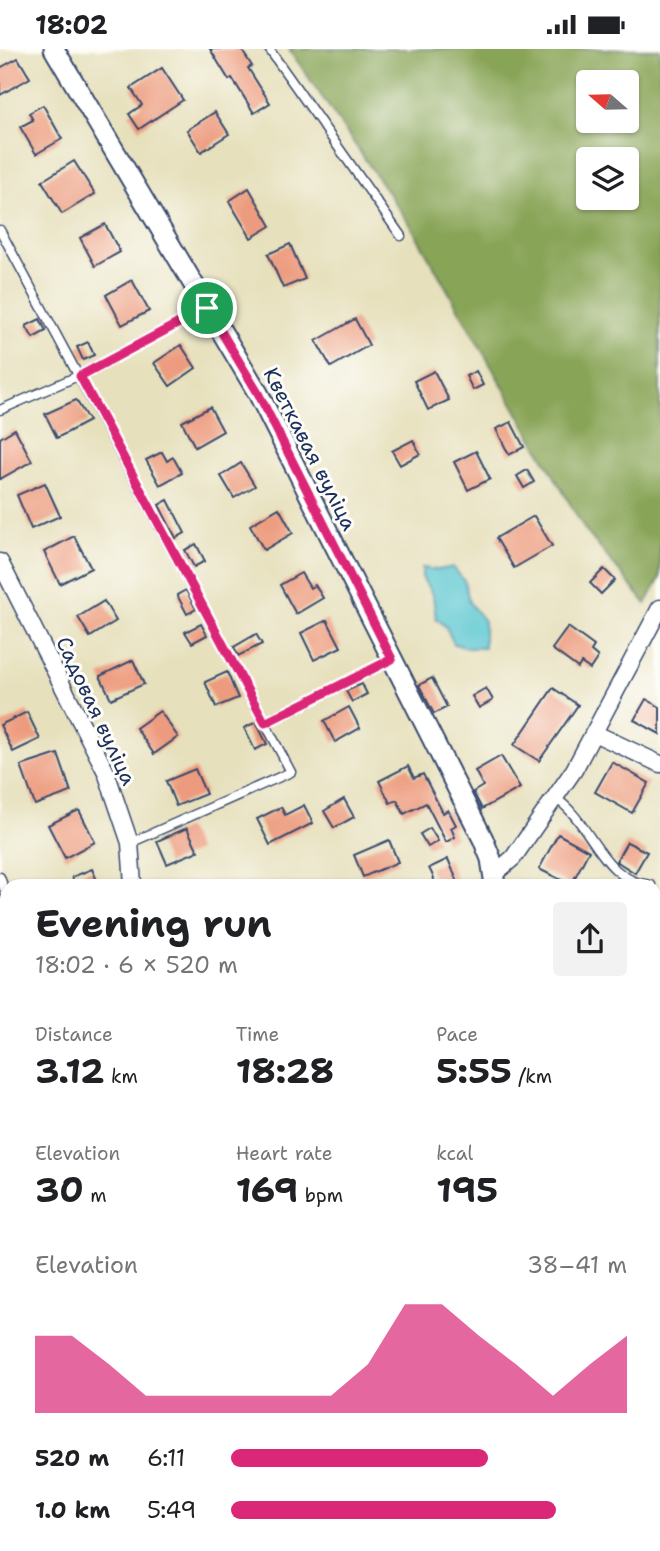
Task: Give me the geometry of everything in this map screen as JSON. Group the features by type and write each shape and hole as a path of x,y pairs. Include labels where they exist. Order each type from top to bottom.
{"street":[{"name":"Кветкавая вуліца","path":"54,49 258,393 483,839 495,879"},
{"name":"Садовая вуліца","path":"0,562 106,772 130,843 133,879"},
{"path":"496,879 574,770 660,608"},
{"path":"594,733 660,764"}],"lane":[{"path":"269,49 401,236"},
{"path":"0,230 291,772 130,843"},
{"path":"0,410 80,376 207,308"},
{"path":"265,723 392,659"},
{"path":"555,798 567,806 617,873 628,879"}],"green space":[{"path":"289,49 660,49 660,578 646,604 585,530 411,226"}],"water":[{"path":"453,567 465,582 469,602 484,621 484,648 467,648 454,644 446,627 436,618 433,596 422,577 422,568 438,570"}],"building":[{"path":"210,49 241,49 252,66 248,68 270,103 254,113"},
{"path":"18,58 30,78 0,95 0,68"},
{"path":"162,68 183,100 139,129 129,114 142,105 131,88"},
{"path":"43,105 62,139 36,154 20,127 33,120 29,113"},
{"path":"215,112 229,134 201,152 187,130"},
{"path":"74,161 95,194 62,214 42,181"},
{"path":"249,188 271,226 251,238 229,201"},
{"path":"105,224 120,252 95,266 80,238"},
{"path":"290,244 305,279 283,288 268,254"},
{"path":"132,280 149,311 122,325 106,295"},
{"path":"40,319 46,331 33,338 26,326"},
{"path":"355,319 369,345 331,367 316,341"},
{"path":"88,342 94,355 83,360 77,347"},
{"path":"181,345 196,368 170,386 154,363"},
{"path":"434,371 449,400 428,410 414,381"},
{"path":"476,371 483,385 473,390 466,376"},
{"path":"76,400 89,421 57,438 45,414"},
{"path":"210,407 223,431 195,447 182,422"},
{"path":"511,422 524,447 509,455 496,429"},
{"path":"15,429 32,461 0,479 0,438"},
{"path":"413,440 420,454 400,465 392,451"},
{"path":"476,451 490,479 468,490 454,462"},
{"path":"162,452 167,461 173,457 182,473 160,485 146,460"},
{"path":"241,463 255,486 234,498 221,476"},
{"path":"527,470 534,482 524,488 517,476"},
{"path":"45,483 60,516 31,529 17,495"},
{"path":"168,500 185,533 176,538 159,505"},
{"path":"279,508 293,533 264,550 250,525"},
{"path":"534,516 552,546 514,568 496,538"},
{"path":"74,536 91,568 60,584 44,552"},
{"path":"196,544 205,561 194,567 185,550"},
{"path":"604,569 615,580 601,594 590,583"},
{"path":"301,573 310,588 315,585 323,598 296,614 280,585"},
{"path":"186,590 196,609 187,614 177,595"},
{"path":"104,601 116,621 90,637 78,617"},
{"path":"327,620 341,647 314,660 301,633"},
{"path":"201,624 207,635 192,643 185,632"},
{"path":"568,627 594,646 591,651 598,657 590,669 581,663 578,668 552,649"},
{"path":"256,634 262,644 238,656 234,647"},
{"path":"133,660 144,684 111,699 100,676"},
{"path":"227,672 238,698 216,707 205,682"},
{"path":"432,678 447,707 434,714 419,685"},
{"path":"362,684 367,694 352,702 346,691"},
{"path":"486,688 493,700 479,708 472,696"},
{"path":"553,688 578,705 539,761 514,745"},
{"path":"646,699 660,707 660,734 634,720"},
{"path":"349,707 360,728 335,742 324,721"},
{"path":"160,711 178,737 154,754 136,728"},
{"path":"27,712 40,739 13,752 0,725"},
{"path":"256,722 267,744 255,750 244,728"},
{"path":"58,754 71,792 35,805 21,766"},
{"path":"501,756 520,788 482,809 473,792 483,786 475,771"},
{"path":"612,762 649,783 632,813 595,792"},
{"path":"408,766 414,778 423,774 443,813 448,810 456,825 451,828 455,837 446,842 426,803 404,814 397,800 390,803 379,781"},
{"path":"195,769 206,794 176,806 166,781"},
{"path":"344,799 354,817 334,828 324,811"},
{"path":"304,805 313,823 270,845 257,819 281,807 285,815"},
{"path":"79,810 95,842 65,858 48,825"},
{"path":"187,828 198,851 167,864 157,841"},
{"path":"430,828 438,841 428,847 420,834"},
{"path":"558,834 589,851 574,879 559,879 539,869"},
{"path":"389,840 398,862 363,877 354,855"},
{"path":"627,842 647,852 635,873 616,861"},
{"path":"448,859 456,879 434,879 429,868"},
{"path":"92,869 96,879 73,879 72,877"}],"route":[{"path":"207,308 258,393 392,659 265,723 80,376 207,308"}]}
